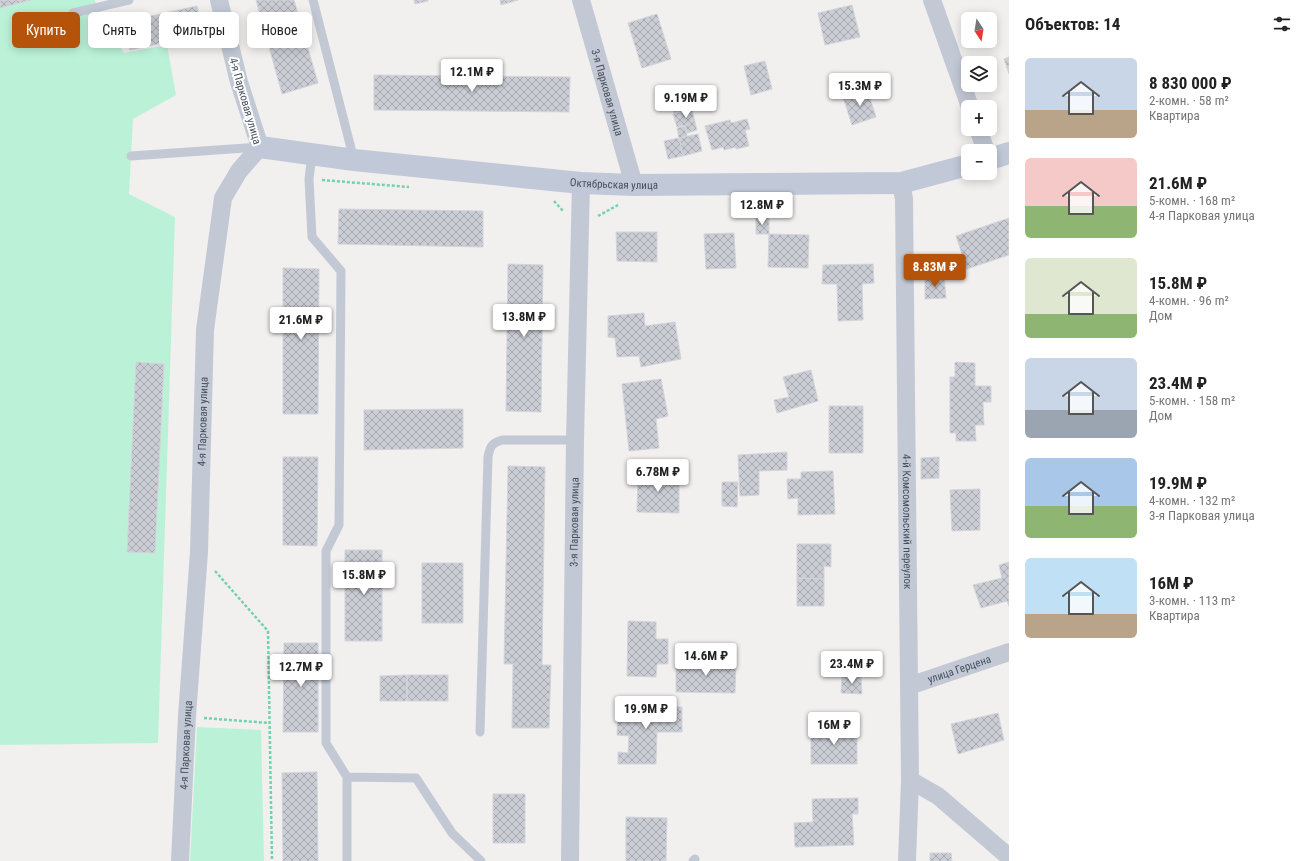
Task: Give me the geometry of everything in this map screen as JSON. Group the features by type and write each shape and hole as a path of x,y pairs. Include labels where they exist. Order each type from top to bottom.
{"street":[{"name":"4-я Парковая улица","path":"180,861 199,552 205,330 223,198 239,171 260,147 239,82 219,0"},
{"name":"3-я Парковая улица","path":"581,0 634,185"},
{"path":"932,0 968,100"},
{"name":"Октябрьская улица","path":"260,147 354,160 581,183 634,185 901,183 961,167"},
{"path":"997,157 1009,153"},
{"name":"3-я Парковая улица","path":"570,861 574,440 581,183"},
{"name":"4-й Комсомольский переулок","path":"901,183 904,199 910,780 907,861"},
{"name":"улица Герцена","path":"909,686 1009,652"},
{"path":"910,780 938,796 1009,858"}],"lane":[{"path":"77,12 130,0"},
{"path":"313,0 354,160"},
{"path":"131,156 260,147"},
{"path":"312,153 309,179 312,237 341,271 339,525 326,551 326,743 347,777 347,861"},
{"path":"480,732 489,448 493,443 502,440 574,440"},
{"path":"347,777 416,778 452,833 481,861"}],"path":[{"path":"309,179 412,188"},
{"path":"553,199 563,211"},
{"path":"199,552 268,631 272,861"},
{"path":"188,716 269,723"}],"green space":[{"path":"0,0 95,0 99,12 88,12 88,48 121,48 124,53 159,46 159,48 168,48 176,95 133,119 129,194 175,217 158,743 0,745"},
{"path":"197,727 261,730 264,861 190,861"}],"building":[{"path":"0,0 31,0 0,8"},
{"path":"256,0 294,0 297,12 259,12"},
{"path":"414,0 428,0 428,1 415,4"},
{"path":"500,0 518,0 501,5"},
{"path":"852,5 860,37 825,45 818,13"},
{"path":"197,6 198,12 170,12"},
{"path":"159,14 159,44 151,45 151,16"},
{"path":"657,14 671,59 642,68 628,23"},
{"path":"269,48 308,48 318,83 282,94"},
{"path":"1009,57 1009,74 1004,59"},
{"path":"765,61 772,89 751,95 744,66"},
{"path":"374,75 570,77 569,112 374,110"},
{"path":"867,89 876,117 852,125 843,97"},
{"path":"667,93 669,98 686,93 689,101 682,103 684,110 674,113 672,107 663,109 659,95"},
{"path":"690,102 697,130 687,133 685,125 677,127 673,114 685,111 683,104"},
{"path":"747,119 750,129 745,130 749,146 724,150 723,147 712,150 705,126 730,120 731,123"},
{"path":"685,126 687,136 679,138 677,128"},
{"path":"698,134 702,151 683,156 679,138"},
{"path":"679,138 683,156 668,159 664,141"},
{"path":"339,209 483,211 483,247 338,244"},
{"path":"756,217 769,218 769,234 756,234"},
{"path":"1009,218 1009,255 967,269 956,236"},
{"path":"616,232 657,232 657,262 617,261"},
{"path":"734,233 736,268 706,269 704,234"},
{"path":"769,234 809,235 808,268 768,267"},
{"path":"508,264 543,265 541,412 506,411"},
{"path":"873,264 874,283 862,284 863,320 838,321 837,284 822,284 823,265"},
{"path":"283,268 319,269 318,414 283,414"},
{"path":"944,276 946,298 925,299 925,278"},
{"path":"644,313 645,326 675,322 681,359 641,367 639,356 617,357 615,338 608,337 608,316"},
{"path":"136,362 164,364 155,553 127,552"},
{"path":"955,362 975,363 975,386 991,386 991,402 983,402 984,425 975,425 976,441 956,441 956,433 950,433 950,377 955,377"},
{"path":"811,370 818,401 777,413 774,400 789,397 783,377"},
{"path":"661,379 668,416 656,419 659,448 629,451 622,384"},
{"path":"829,406 863,406 863,453 829,453"},
{"path":"463,409 463,448 364,450 364,410"},
{"path":"787,452 787,470 759,471 759,495 740,496 738,455"},
{"path":"283,457 318,457 317,546 283,545"},
{"path":"939,457 939,478 921,479 921,458"},
{"path":"508,466 545,467 542,665 551,665 549,728 512,728 513,664 504,664"},
{"path":"833,471 835,514 798,515 798,498 788,499 787,479 801,479 801,472"},
{"path":"638,472 679,473 679,513 637,512"},
{"path":"722,482 738,482 737,507 722,506"},
{"path":"980,489 980,530 952,531 950,490"},
{"path":"797,544 831,544 831,567 824,566 824,579 797,578"},
{"path":"345,550 382,550 382,641 345,641"},
{"path":"1009,562 1009,606 1007,601 981,608 973,585 1002,578 999,565"},
{"path":"422,563 463,563 463,623 422,623"},
{"path":"797,578 824,579 824,606 797,606"},
{"path":"628,621 656,622 656,639 668,639 668,664 657,664 656,677 627,676"},
{"path":"284,643 318,643 318,732 283,732"},
{"path":"676,661 736,662 735,693 676,692"},
{"path":"407,675 407,701 380,701 380,676"},
{"path":"407,675 448,675 448,701 407,701"},
{"path":"842,676 861,676 862,694 841,693"},
{"path":"618,705 682,707 682,732 657,732 656,764 618,764 618,752 628,753 629,736 617,735"},
{"path":"998,713 1004,740 958,754 951,724"},
{"path":"811,728 857,730 857,764 811,764"},
{"path":"317,772 318,861 283,861 282,773"},
{"path":"493,794 525,794 525,843 493,843"},
{"path":"858,798 858,814 852,814 854,845 795,847 794,823 813,822 812,799"},
{"path":"626,817 667,818 666,861 626,861"},
{"path":"930,853 951,853 952,861 930,861"}]}
